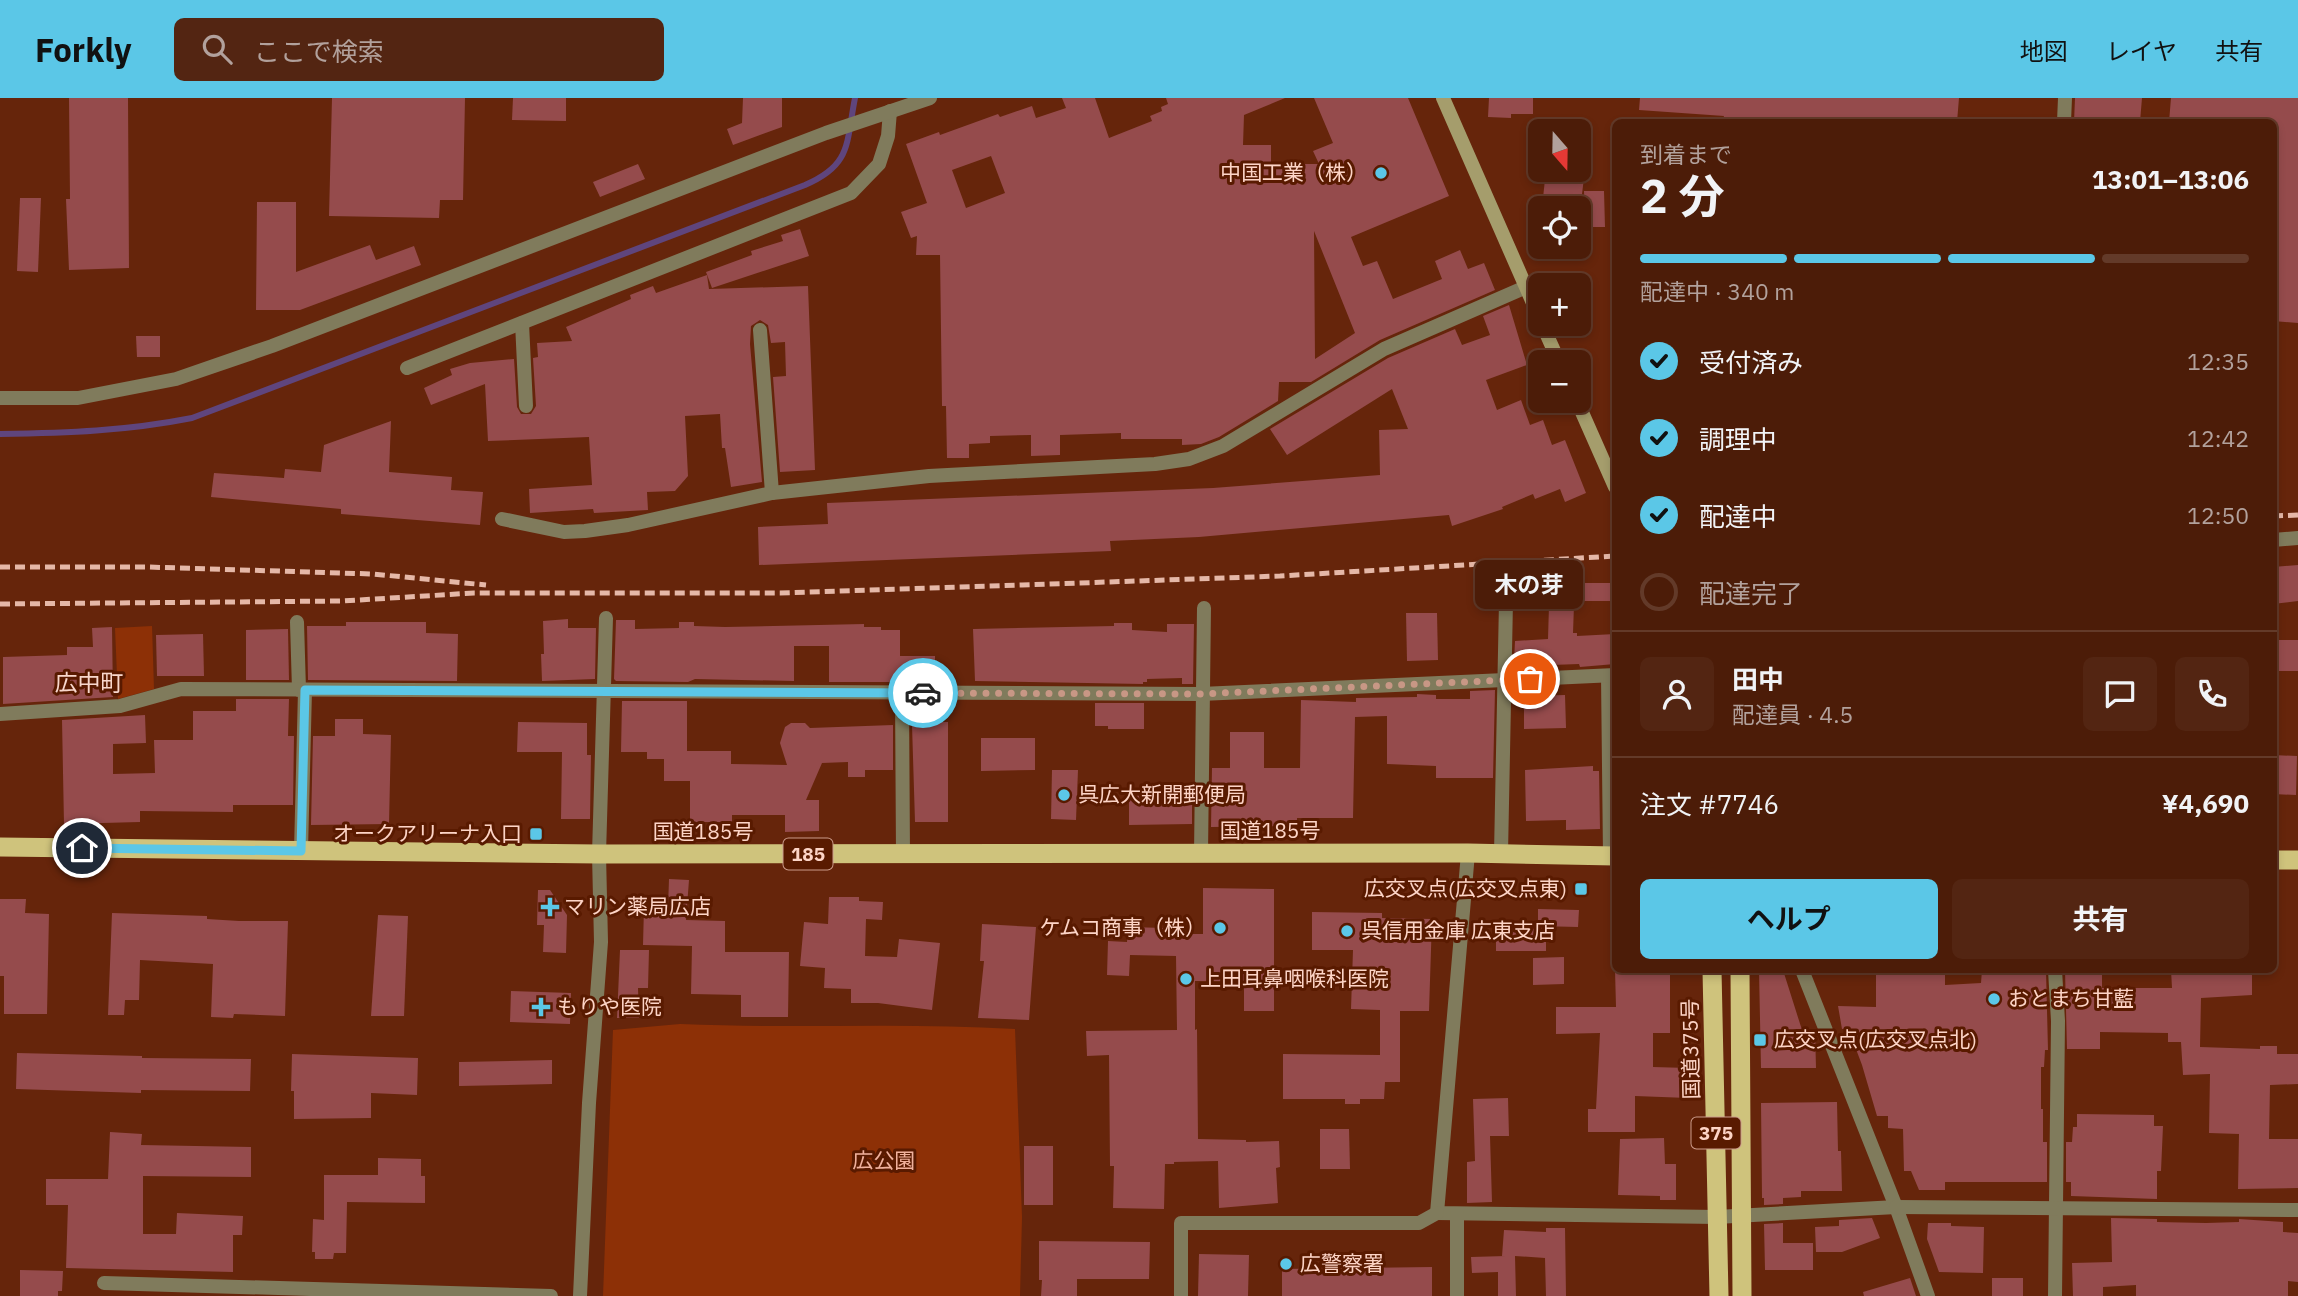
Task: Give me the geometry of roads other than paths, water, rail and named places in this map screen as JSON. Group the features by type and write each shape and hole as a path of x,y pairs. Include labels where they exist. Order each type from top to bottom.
{"highway":[{"name":"国道185号","path":"0,847 599,855 1468,853 1612,856"},
{"path":"2277,860 2298,860"},
{"name":"国道375号","path":"1712,973 1718,1296"},
{"name":"375","path":"1740,973 1742,1296"}],"main road":[{"path":"1443,98 1528,292"},
{"path":"1582,413 1612,480"}],"street":[{"path":"0,398 78,398 176,379 272,346 826,133 930,98"},
{"path":"2064,119 2065,98"},
{"path":"407,368 851,193 878,164 888,136 883,113"},
{"path":"502,519 564,532 585,531 628,525 772,493 929,477 1154,464 1189,459 1223,446 1384,349 1526,287"},
{"path":"523,323 526,406"},
{"path":"760,330 772,493"},
{"path":"2277,540 2298,538"},
{"path":"1500,854 1506,601"},
{"path":"1201,853 1205,608"},
{"path":"580,1296 589,1103 601,942 599,855 606,618"},
{"path":"297,622 302,690 301,851"},
{"path":"0,714 120,706 181,689 1203,694 1611,675 1612,766"},
{"path":"902,693 903,854"},
{"path":"1437,1213 1468,853"},
{"path":"1803,973 1896,1207 1928,1296"},
{"path":"2055,973 2055,1296"},
{"path":"1181,1296 1181,1223 1419,1223 1437,1213 1717,1217 1896,1207 2298,1210"},
{"path":"1457,1214 1457,1296"},
{"path":"104,1283 551,1296"}],"waterway":[{"path":"0,434 96,430 192,418 805,185 820,177 839,161 848,140 855,98"}],"railway":[{"path":"2277,516 2298,515"},
{"path":"0,604 342,601 474,593 780,593 1280,576 1612,556"},
{"path":"0,567 147,567 373,574 486,585"}],"place":[{"name":"中国工業（株）","path":"1381,173"},
{"name":"木の芽","path":"1530,679"},
{"name":"呉広大新開郵便局","path":"1064,795"},
{"name":"オークアリーナ入口","path":"536,834"},
{"name":"広交叉点(広交叉点東)","path":"1581,889"},
{"name":"マリン薬局広店","path":"550,907"},
{"name":"ケムコ商事（株）","path":"1220,928"},
{"name":"呉信用金庫 広東支店","path":"1347,931"},
{"name":"上田耳鼻咽喉科医院","path":"1186,979"},
{"name":"おとまち甘藍","path":"1994,999"},
{"name":"もりや医院","path":"541,1007"},
{"name":"広交叉点(広交叉点北)","path":"1760,1040"},
{"name":"広警察署","path":"1286,1264"}],"district":[{"name":"広中町","path":"89,683"}],"park label":[{"name":"広公園","path":"884,1161"}]}
